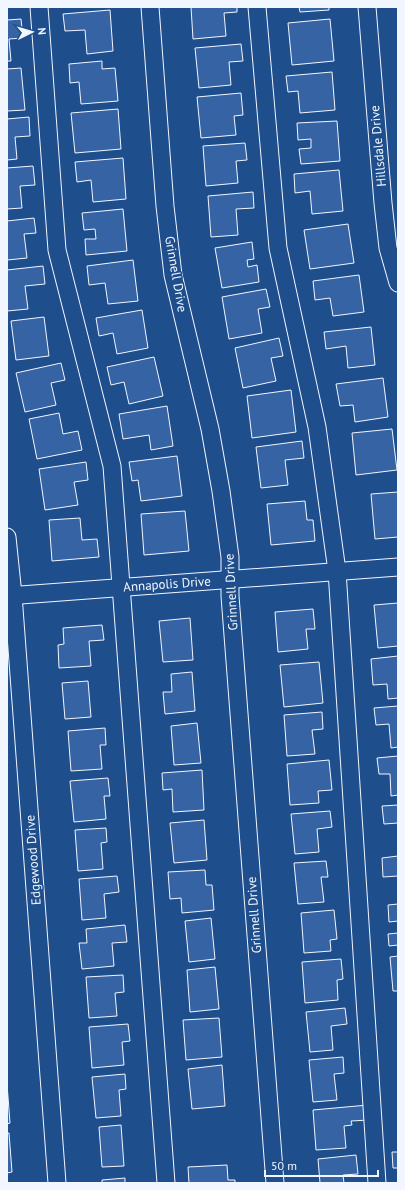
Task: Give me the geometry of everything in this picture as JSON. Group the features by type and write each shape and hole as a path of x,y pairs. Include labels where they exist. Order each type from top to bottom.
{"street":[{"path":"39,7 57,250 112,466 166,1183"},
{"name":"Grinnell Drive","path":"150,7 165,206 173,275 210,429 221,490 230,557 230,596 275,1183"},
{"path":"257,7 278,248 317,427 337,572 378,1183"},
{"name":"Hillsdale Drive","path":"367,7 388,248 398,283"},
{"name":"Edgewood Drive","path":"7,537 10,595 57,1183"},
{"name":"Annapolis Drive","path":"10,595 398,567"}],"building":[{"path":"191,7 237,7 237,12 224,13 226,36 193,39"},
{"path":"299,7 329,7 329,10 300,12"},
{"path":"110,10 113,51 87,54 85,30 65,31 63,14"},
{"path":"21,19 23,38 9,39 11,61 7,61 7,20"},
{"path":"330,19 334,61 292,65 288,23"},
{"path":"241,44 243,61 229,62 231,85 199,88 195,48"},
{"path":"102,61 102,69 115,68 118,101 81,104 79,82 70,83 69,64"},
{"path":"21,68 25,110 7,111 7,69"},
{"path":"332,72 335,110 300,113 298,91 288,92 286,76"},
{"path":"241,93 243,115 234,116 236,135 201,138 197,97"},
{"path":"118,109 121,149 75,153 71,113"},
{"path":"29,117 30,136 15,137 17,159 7,160 7,119"},
{"path":"337,121 340,161 301,164 299,149 311,148 311,139 298,140 297,123"},
{"path":"245,143 247,160 236,161 238,183 206,186 203,146"},
{"path":"123,158 126,199 93,202 91,180 77,182 75,162"},
{"path":"33,166 35,185 20,186 22,208 7,209 7,168"},
{"path":"339,170 343,211 312,214 310,191 295,193 294,174"},
{"path":"253,192 254,208 236,209 238,235 211,237 208,196"},
{"path":"123,209 127,251 86,255 85,239 96,239 95,229 84,230 82,213"},
{"path":"34,218 36,233 24,234 27,258 7,260 7,221"},
{"path":"348,224 354,263 310,269 304,230"},
{"path":"252,242 254,259 247,260 248,267 257,265 259,282 222,288 215,248"},
{"path":"133,260 138,301 108,304 105,283 89,285 87,266"},
{"path":"43,266 45,284 25,286 28,309 7,311 7,270"},
{"path":"359,275 364,312 333,316 330,298 315,300 313,281"},
{"path":"266,289 270,307 258,309 262,333 229,339 222,297"},
{"path":"142,310 148,348 117,354 113,333 99,336 96,318"},
{"path":"44,317 49,356 16,360 11,321"},
{"path":"371,327 375,365 348,368 346,346 326,349 324,332"},
{"path":"279,338 283,356 271,358 276,381 243,388 235,348"},
{"path":"154,357 163,396 129,404 124,382 111,385 107,367"},
{"path":"61,363 65,380 51,383 56,405 25,412 16,373"},
{"path":"383,378 388,417 355,422 353,405 340,406 336,384"},
{"path":"291,390 296,432 252,438 247,396"},
{"path":"167,406 173,446 151,450 149,435 123,439 119,414"},
{"path":"59,413 63,434 78,431 82,450 37,459 29,419"},
{"path":"392,429 397,470 356,475 352,433"},
{"path":"302,441 304,458 285,460 288,485 261,488 256,447"},
{"path":"177,456 182,496 141,501 138,480 132,481 129,462"},
{"path":"86,462 88,480 74,482 78,505 45,510 39,469"},
{"path":"398,492 398,537 375,539 371,494"},
{"path":"305,501 307,520 313,520 315,541 271,545 267,504"},
{"path":"185,511 189,551 144,555 141,514"},
{"path":"80,518 82,540 97,539 99,557 52,561 49,520"},
{"path":"398,603 398,646 378,648 374,605"},
{"path":"313,609 315,629 306,629 308,649 278,652 275,612"},
{"path":"190,618 193,660 163,662 159,621"},
{"path":"102,625 104,640 89,641 91,666 59,668 58,645 64,644 63,628"},
{"path":"398,656 398,698 388,699 387,684 373,685 371,659"},
{"path":"319,662 323,703 284,707 280,665"},
{"path":"192,672 195,711 165,714 163,692 172,692 171,674"},
{"path":"88,681 91,717 65,719 62,683"},
{"path":"398,706 398,747 391,748 389,724 376,725 374,708"},
{"path":"322,712 323,729 312,730 315,754 287,756 284,715"},
{"path":"197,723 201,763 174,765 171,726"},
{"path":"105,728 106,745 100,745 102,769 71,771 68,731"},
{"path":"398,756 398,795 391,796 390,774 379,774 377,758"},
{"path":"329,760 332,790 318,791 319,803 290,805 287,764"},
{"path":"202,770 204,810 173,812 172,789 163,790 162,773"},
{"path":"108,778 110,796 104,796 106,819 74,822 70,781"},
{"path":"398,805 398,823 384,824 382,806"},
{"path":"330,811 332,827 317,829 319,852 295,854 291,814"},
{"path":"204,820 207,860 174,863 170,823"},
{"path":"106,828 107,842 101,843 103,869 78,871 75,830"},
{"path":"398,856 398,876 383,877 382,858"},
{"path":"326,861 328,877 321,877 324,902 298,904 294,863"},
{"path":"205,870 206,885 212,885 214,910 182,913 181,898 170,899 168,872"},
{"path":"117,876 119,892 104,894 106,918 82,920 79,879"},
{"path":"398,904 398,921 389,922 388,905"},
{"path":"334,910 337,939 330,940 331,951 304,953 301,913"},
{"path":"211,918 215,959 189,962 185,921"},
{"path":"125,925 127,942 112,943 114,966 82,969 79,943 87,943 86,929"},
{"path":"398,933 398,945 389,946 388,934"},
{"path":"398,956 398,991 393,991 390,957"},
{"path":"341,959 343,979 337,980 338,1000 305,1003 302,962"},
{"path":"215,967 219,1009 190,1012 187,970"},
{"path":"123,975 124,992 115,993 117,1016 89,1018 86,977"},
{"path":"345,1008 347,1024 331,1026 333,1050 310,1052 306,1012"},
{"path":"219,1018 222,1057 186,1060 183,1020"},
{"path":"128,1024 130,1041 122,1042 124,1065 92,1068 89,1027"},
{"path":"343,1057 344,1073 334,1074 337,1100 313,1102 309,1060"},
{"path":"222,1065 225,1106 192,1109 188,1069"},
{"path":"125,1074 126,1089 119,1090 121,1116 96,1118 92,1077"},
{"path":"7,1084 10,1123 7,1124"},
{"path":"368,1105 369,1120 351,1121 352,1125 344,1126 346,1148 316,1150 313,1110"},
{"path":"121,1125 124,1166 102,1167 99,1127"},
{"path":"7,1133 9,1133 12,1172 7,1173"},
{"path":"392,1152 398,1152 398,1168 393,1168"},
{"path":"356,1155 358,1174 343,1175 344,1183 320,1183 318,1159"},
{"path":"227,1165 228,1180 235,1180 235,1183 189,1183 188,1167"},
{"path":"125,1178 125,1183 102,1183 102,1180"}]}
